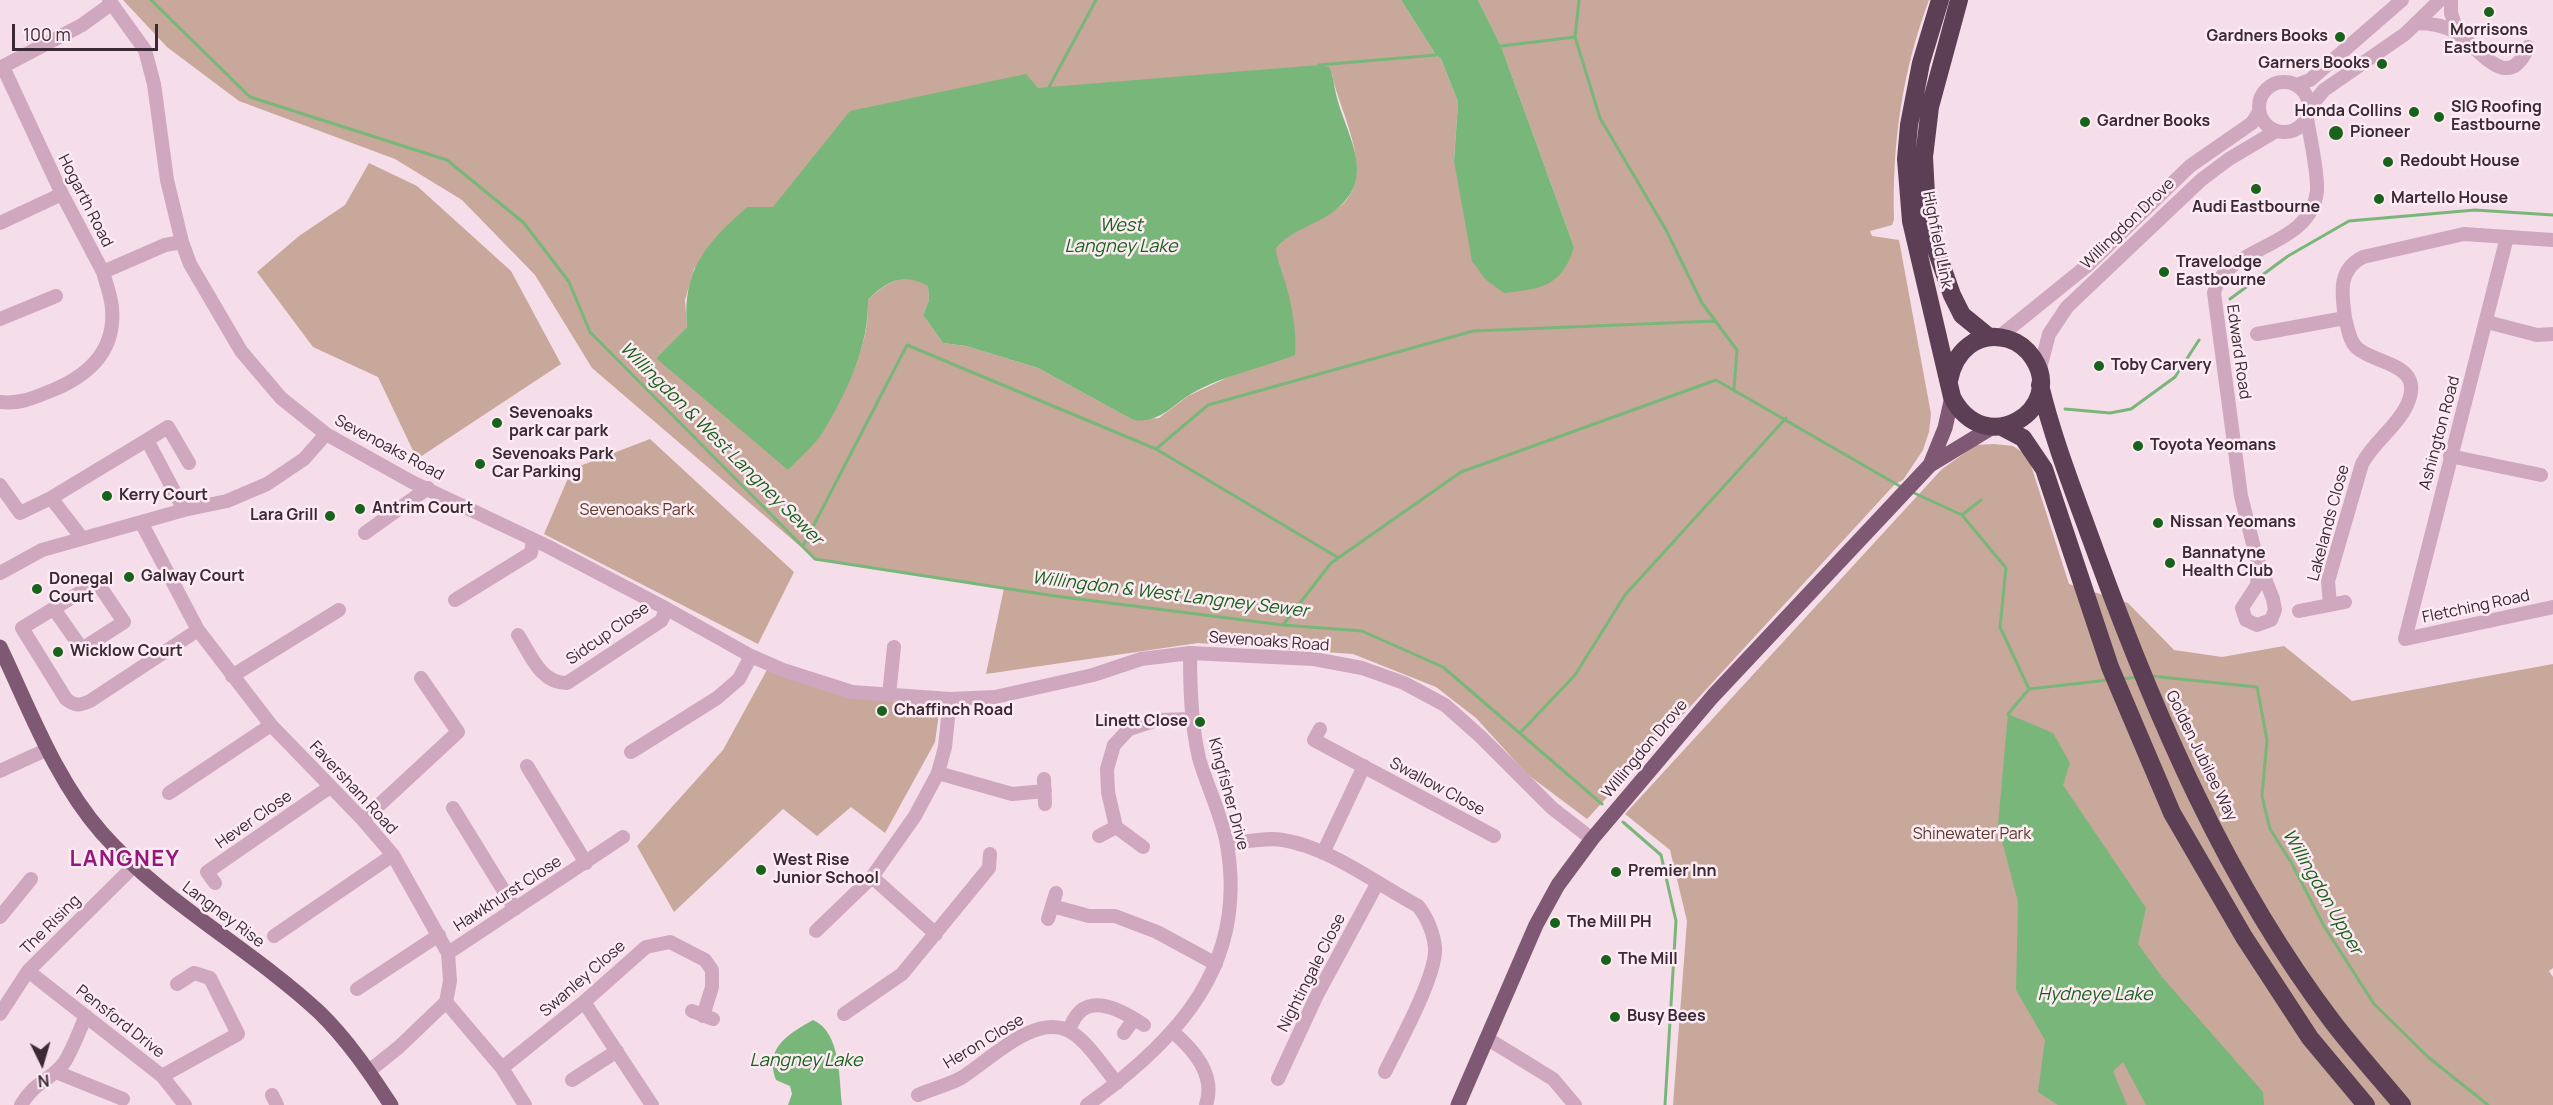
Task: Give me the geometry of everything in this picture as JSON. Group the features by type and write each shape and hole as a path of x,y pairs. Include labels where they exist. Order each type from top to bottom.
{"highway":[{"name":"Highfield Link","path":"1940,0 1921,63 1909,125 1906,159 1911,221 1950,389"},
{"name":"Highfield Link","path":"1959,0 1944,45 1930,107 1924,157 1927,214 1933,242 1952,295 1962,315 1994,337"},
{"path":"1997,427 2024,417 2038,397 2040,379 2029,352 2010,339 1994,337 1976,340 1957,357 1950,389 1967,418 2023,438 2044,469 2118,689 2172,813 2244,937 2310,1038 2366,1105"},
{"name":"Golden Jubilee Way","path":"2040,379 2061,460 2137,664 2198,800 2264,918 2332,1021 2402,1105"}],"main road":[{"name":"Willingdon Drove","path":"1930,465 1946,428 1950,389"},
{"name":"Willingdon Drove","path":"1458,1105 1536,925 1558,885 1592,839 1713,696 1930,465 1997,427"},
{"name":"Langney Rise","path":"0,648 48,749 95,823 134,866 165,894 230,941 319,1012 369,1071 391,1105"}],"street":[{"path":"2296,85 2310,80 2402,0"},
{"path":"2282,132 2295,130 2324,90 2416,23 2440,0"},
{"path":"2451,0 2451,13 2458,34"},
{"path":"1,68 82,25 110,2"},
{"name":"Sevenoaks Road","path":"110,2 146,50 154,84 167,180 182,242 195,274 241,351 281,398 326,434 667,609 751,656 852,692 950,699 995,697 1029,691 1141,659 1190,653 1314,659 1362,668 1404,683 1445,705 1481,737 1552,808 1592,839"},
{"path":"2416,23 2434,24 2458,34 2493,66 2504,68 2520,62 2528,47"},
{"name":"Hogarth Road","path":"1,68 103,272 165,245 182,242"},
{"path":"2308,113 2306,94 2296,85 2283,82 2270,86 2261,98 2259,112 2265,124 2301,142 2312,157"},
{"name":"Willingdon Drove","path":"1994,337 2088,265 2190,166 2252,123 2259,112"},
{"name":"Edward Road","path":"2259,563 2241,496 2214,293 2219,277 2237,263 2300,225 2307,216 2316,191 2308,113"},
{"name":"Willingdon Drove","path":"2040,379 2049,334 2067,307 2201,180 2229,159 2282,132"},
{"path":"0,222 62,194"},
{"name":"Lakelands Close","path":"2330,605 2328,581 2362,464 2375,443 2402,414 2411,392 2409,381 2399,368 2365,354 2355,346 2345,318 2342,289 2344,277 2354,261 2363,257 2463,234 2508,237"},
{"path":"2508,237 2553,240"},
{"name":"Ashington Road","path":"2405,639 2450,456 2508,237"},
{"path":"0,402 17,404 62,387 96,364 110,338 112,308 103,272"},
{"path":"0,319 56,296"},
{"path":"2257,334 2345,318"},
{"path":"2487,322 2537,335 2553,334"},
{"path":"0,485 20,513 51,498 168,427 189,463"},
{"path":"0,573 42,550 142,524 184,510 227,501 267,484 304,459 326,434"},
{"path":"147,440 184,510"},
{"path":"2450,456 2541,475"},
{"path":"365,533 428,488"},
{"path":"51,498 82,538"},
{"name":"Faversham Road","path":"142,524 198,630 232,676 271,725 363,820 393,855 448,953 450,981 446,1002"},
{"path":"455,600 531,553 533,540"},
{"path":"54,609 82,649 124,622 97,582 22,628 66,699 73,705 81,705 90,701 198,630"},
{"name":"Lakelands Close","path":"2299,611 2345,602"},
{"name":"Fletching Road","path":"2405,639 2553,607"},
{"name":"Sidcup Close","path":"518,635 546,678 557,683 567,682 661,621 667,609"},
{"path":"232,676 339,610"},
{"path":"890,695 894,647"},
{"name":"Kingfisher Drive","path":"1087,1105 1117,1083 1173,1032 1200,997 1216,964 1228,923 1231,894 1227,844 1199,757 1193,719 1190,653"},
{"path":"631,752 717,698 739,679 751,656"},
{"path":"363,820 458,732 421,678"},
{"path":"816,931 872,877 915,816 938,773 945,747 950,699"},
{"path":"1143,847 1116,827 1108,792 1107,769 1114,745 1129,729 1157,720 1193,719"},
{"path":"170,793 271,725"},
{"name":"Swallow Close","path":"1320,729 1314,740 1494,836"},
{"path":"0,771 48,749"},
{"name":"Hawkhurst Close","path":"527,766 586,863"},
{"name":"Swallow Close","path":"1323,853 1364,766"},
{"path":"938,773 1012,794 1045,791"},
{"name":"Hever Close","path":"215,883 207,872 330,787"},
{"path":"453,808 514,909"},
{"path":"1100,836 1116,827"},
{"name":"Hawkhurst Close","path":"448,953 623,837"},
{"path":"1227,844 1281,840 1323,853 1418,906 1424,914 1435,948 1433,968 1385,1072"},
{"path":"844,1014 902,974 995,871 990,854"},
{"path":"274,936 393,855"},
{"name":"The Rising","path":"0,1014 28,971 134,866"},
{"path":"872,877 936,934"},
{"path":"0,917 31,879"},
{"name":"Nightingale Close","path":"1278,1079 1316,997 1377,884"},
{"path":"1052,906 1089,916 1115,916 1157,932 1216,964"},
{"path":"357,989 439,935"},
{"name":"Swanley Close","path":"502,1068 584,1002 646,947 670,942 705,960 712,970 712,987 702,1015"},
{"name":"Pensford Drive","path":"28,971 162,1076 184,1105"},
{"path":"162,1076 238,1034 210,978 194,973 177,984"},
{"path":"369,1071 399,1047 446,1002 502,1068 525,1105"},
{"path":"584,1002 652,1105"},
{"path":"1117,1083 1082,1041 1069,1030 1073,1019 1081,1009 1093,1004 1109,1006 1139,1022 1124,1033"},
{"path":"21,1105 36,1084 56,1072 64,1062 86,1016"},
{"name":"Heron Close","path":"918,1095 958,1079 1033,1029 1069,1030"},
{"path":"1173,1032 1201,1061 1208,1080 1209,1096 1206,1105"},
{"path":"1488,1040 1553,1079 1575,1105"},
{"path":"572,1080 617,1051"},
{"path":"56,1072 123,1099"}],"green space":[{"path":"123,0 1401,0 1436,55 1441,59 1458,102 1454,161 1574,247 1501,46 1478,0 1929,0 1912,54 1901,108 1895,164 1894,220 1892,225 1870,231 1872,236 1899,240 1931,414 1929,432 1923,450 1903,480 1895,484 1587,819 1527,774 1476,718 1436,687 1353,654 1198,643 986,674 1004,588 815,559 592,368 535,275 462,200 395,159 239,101 167,47","holes":["1332,74 1349,128 1357,166 1355,183 1348,198 1334,211 1289,236 1276,247 1276,259 1283,275 1233,375 1188,396 1159,418 1133,420 1038,368 966,346 943,343 923,315 929,300 928,285 911,279 889,283 868,300 865,336 860,353 847,385 822,433 656,358 687,327 685,300 694,269 747,207 773,207"]},
{"path":"369,163 417,186 511,271 561,364 417,459 378,377 313,347 257,272 299,236 345,205"},
{"name":"Sevenoaks Park","path":"650,439 794,572 758,644 544,534 572,469"},
{"name":"Shinewater Park","path":"1976,445 2013,446 2028,456 2069,584 2128,603 2174,650 2222,657 2284,646 2352,701 2553,664 2553,968 2549,971 2553,977 2553,1105 1673,1105 1687,921 1670,850 1625,814 1942,469"},
{"path":"768,668 856,696 940,706 935,742 885,833 851,807 817,836 783,809 674,912 637,846 723,750"}],"water":[{"path":"1401,0 1478,0 1501,46 1574,247 1563,270 1549,283 1529,290 1504,293 1485,279 1472,261 1454,161 1458,102 1441,59 1436,55"},
{"name":"West Langney Lake","path":"1319,65 1329,67 1331,71 1337,98 1356,155 1357,169 1355,183 1349,196 1338,208 1323,219 1290,236 1276,248 1293,315 1295,355 1212,384 1186,397 1156,417 1133,420 1038,368 966,346 943,343 923,315 929,300 928,286 903,279 881,288 868,300 861,351 848,385 823,432 788,470 656,358 687,327 688,289 693,273 709,246 747,207 773,207 850,111 1026,74 1038,88"},
{"name":"Hydneye Lake","path":"2008,714 2053,733 2070,763 2063,785 2146,908 2138,944 2162,977 2263,1092 2264,1105 2146,1105 2123,1062 2113,1071 2127,1105 2058,1105 2038,1092 2045,1040 2016,990 2018,902 1998,825"},
{"name":"Langney Lake","path":"813,1020 822,1026 834,1045 842,1105 788,1105 792,1094 790,1086 776,1080 773,1059 780,1044"}],"waterway":[{"name":"Willingdon & West Langney Sewer","path":"151,0 250,97 447,160 524,223 569,282 590,332 815,559 1055,596 1283,625 1362,631 1443,667 1602,804"},
{"path":"1049,87 1096,0"},
{"path":"1579,0 1575,37 1600,118 1666,230 1702,303 1737,350 1734,389"},
{"path":"1501,46 1575,37"},
{"path":"1319,65 1436,55"},
{"path":"2230,299 2288,256 2349,221 2475,210 2553,215"},
{"path":"1156,449 1208,405 1473,331 1715,321"},
{"path":"2065,409 2110,413 2131,409 2175,377 2199,340"},
{"path":"803,546 907,345 1156,449 1337,557"},
{"path":"1283,625 1331,563 1461,472 1716,380 1903,488"},
{"path":"1520,733 1575,675 1625,595 1786,418"},
{"path":"1912,492 1962,515 2006,568 2000,627 2029,689"},
{"path":"1962,515 1981,500"},
{"name":"Willingdon Upper","path":"2151,676 2257,687 2267,740 2262,796 2270,829 2291,862 2324,926 2374,1004 2428,1057 2488,1105"},
{"name":"Willingdon Upper","path":"2121,679 2138,677"},
{"name":"Willingdon Upper","path":"2029,689 2108,680"},
{"path":"2008,714 2029,689"},
{"name":"Willingdon & West Langney Sewer","path":"1623,822 1661,855 1676,921 1665,1105"}],"place":[{"name":"Morrisons Eastbourne","path":"2489,12"},
{"name":"Gardners Books","path":"2340,37"},
{"name":"Garners Books","path":"2382,64"},
{"name":"Honda Collins","path":"2414,112"},
{"name":"SIG Roofing Eastbourne","path":"2439,117"},
{"name":"Gardner Books","path":"2085,122"},
{"name":"Pioneer","path":"2336,133"},
{"name":"Redoubt House","path":"2388,162"},
{"name":"Audi Eastbourne","path":"2256,189"},
{"name":"Martello House","path":"2379,199"},
{"name":"Travelodge Eastbourne","path":"2164,272"},
{"name":"Toby Carvery","path":"2099,366"},
{"name":"Sevenoaks park car park","path":"497,423"},
{"name":"Toyota Yeomans","path":"2138,446"},
{"name":"Sevenoaks Park Car Parking","path":"480,464"},
{"name":"Kerry Court","path":"107,496"},
{"name":"Antrim Court","path":"360,509"},
{"name":"Lara Grill","path":"330,516"},
{"name":"Nissan Yeomans","path":"2158,523"},
{"name":"Bannatyne Health Club","path":"2170,563"},
{"name":"Galway Court","path":"129,577"},
{"name":"Donegal Court","path":"37,589"},
{"name":"Wicklow Court","path":"58,652"},
{"name":"Chaffinch Road","path":"882,711"},
{"name":"Linett Close","path":"1200,722"},
{"name":"West Rise Junior School","path":"761,870"},
{"name":"Premier Inn","path":"1616,872"},
{"name":"The Mill PH","path":"1555,923"},
{"name":"The Mill","path":"1606,960"},
{"name":"Busy Bees","path":"1615,1017"}],"district":[{"name":"LANGNEY","path":"125,860"}]}
